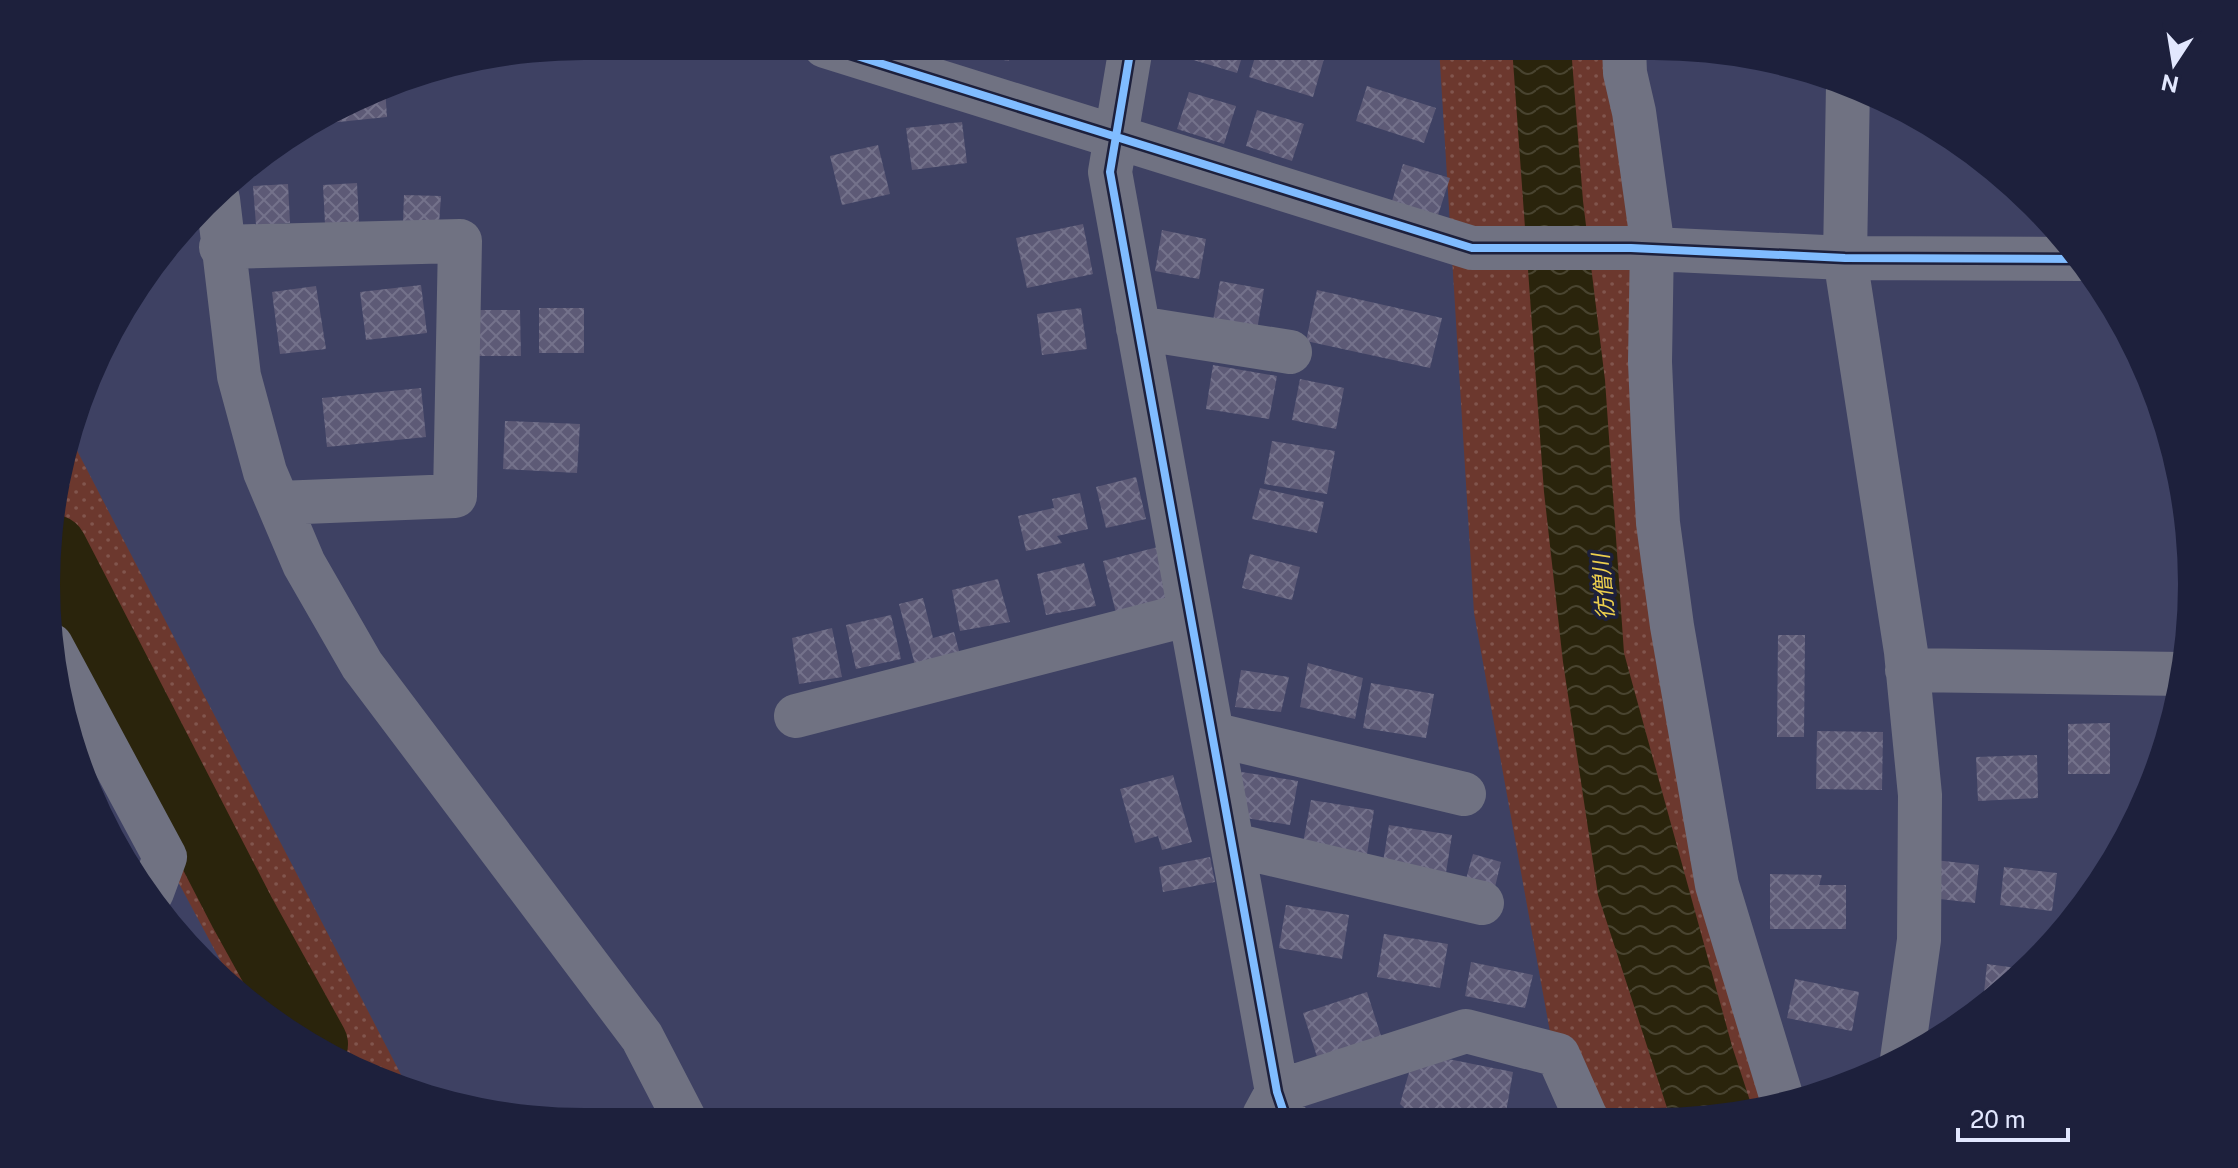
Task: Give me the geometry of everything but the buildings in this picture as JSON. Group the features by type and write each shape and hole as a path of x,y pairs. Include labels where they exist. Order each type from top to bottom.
{"street":[{"path":"871,60 1472,248 1640,249 1845,258 2065,259"},
{"path":"1129,60 1110,172 1233,845 1275,1108"},
{"path":"1624,60 1652,241 1640,249"},
{"path":"1848,97 1845,258 1907,670 1920,795 1919,925 1904,1044"},
{"path":"219,208 239,376 265,472 304,564 362,665 642,1037 679,1108"},
{"path":"221,247 460,241 455,496 279,503"},
{"path":"1640,249 1650,362 1658,523 1672,626 1717,885 1780,1092"},
{"path":"1138,328 1290,352"},
{"path":"796,716 1190,614"},
{"path":"1907,670 2170,674"},
{"path":"69,678 165,857 155,884"},
{"path":"1212,734 1464,794"},
{"path":"1233,845 1482,903"},
{"path":"1280,1108 1466,1031 1558,1055 1582,1108"}],"shaded area":[{"path":"1440,60 1626,60 1693,801 1785,1091 1722,1104 1688,1107 1584,1108 1550,1032 1474,613"},
{"path":"77,451 401,1075 352,1054 293,1020 221,962 69,678 61,618 61,550 64,516"}],"water":[{"name":"彷僧川","path":"1513,60 1572,60 1583,201 1605,380 1624,653 1732,1046 1749,1099 1667,1108 1598,895 1563,662 1544,492"}],"waterway":[{"path":"61,561 242,912 306,1028"}],"cycle path":[{"path":"870,60 1472,248 1631,248 1845,258 2065,259"},
{"path":"1129,60 1110,172 1282,1108"}]}
